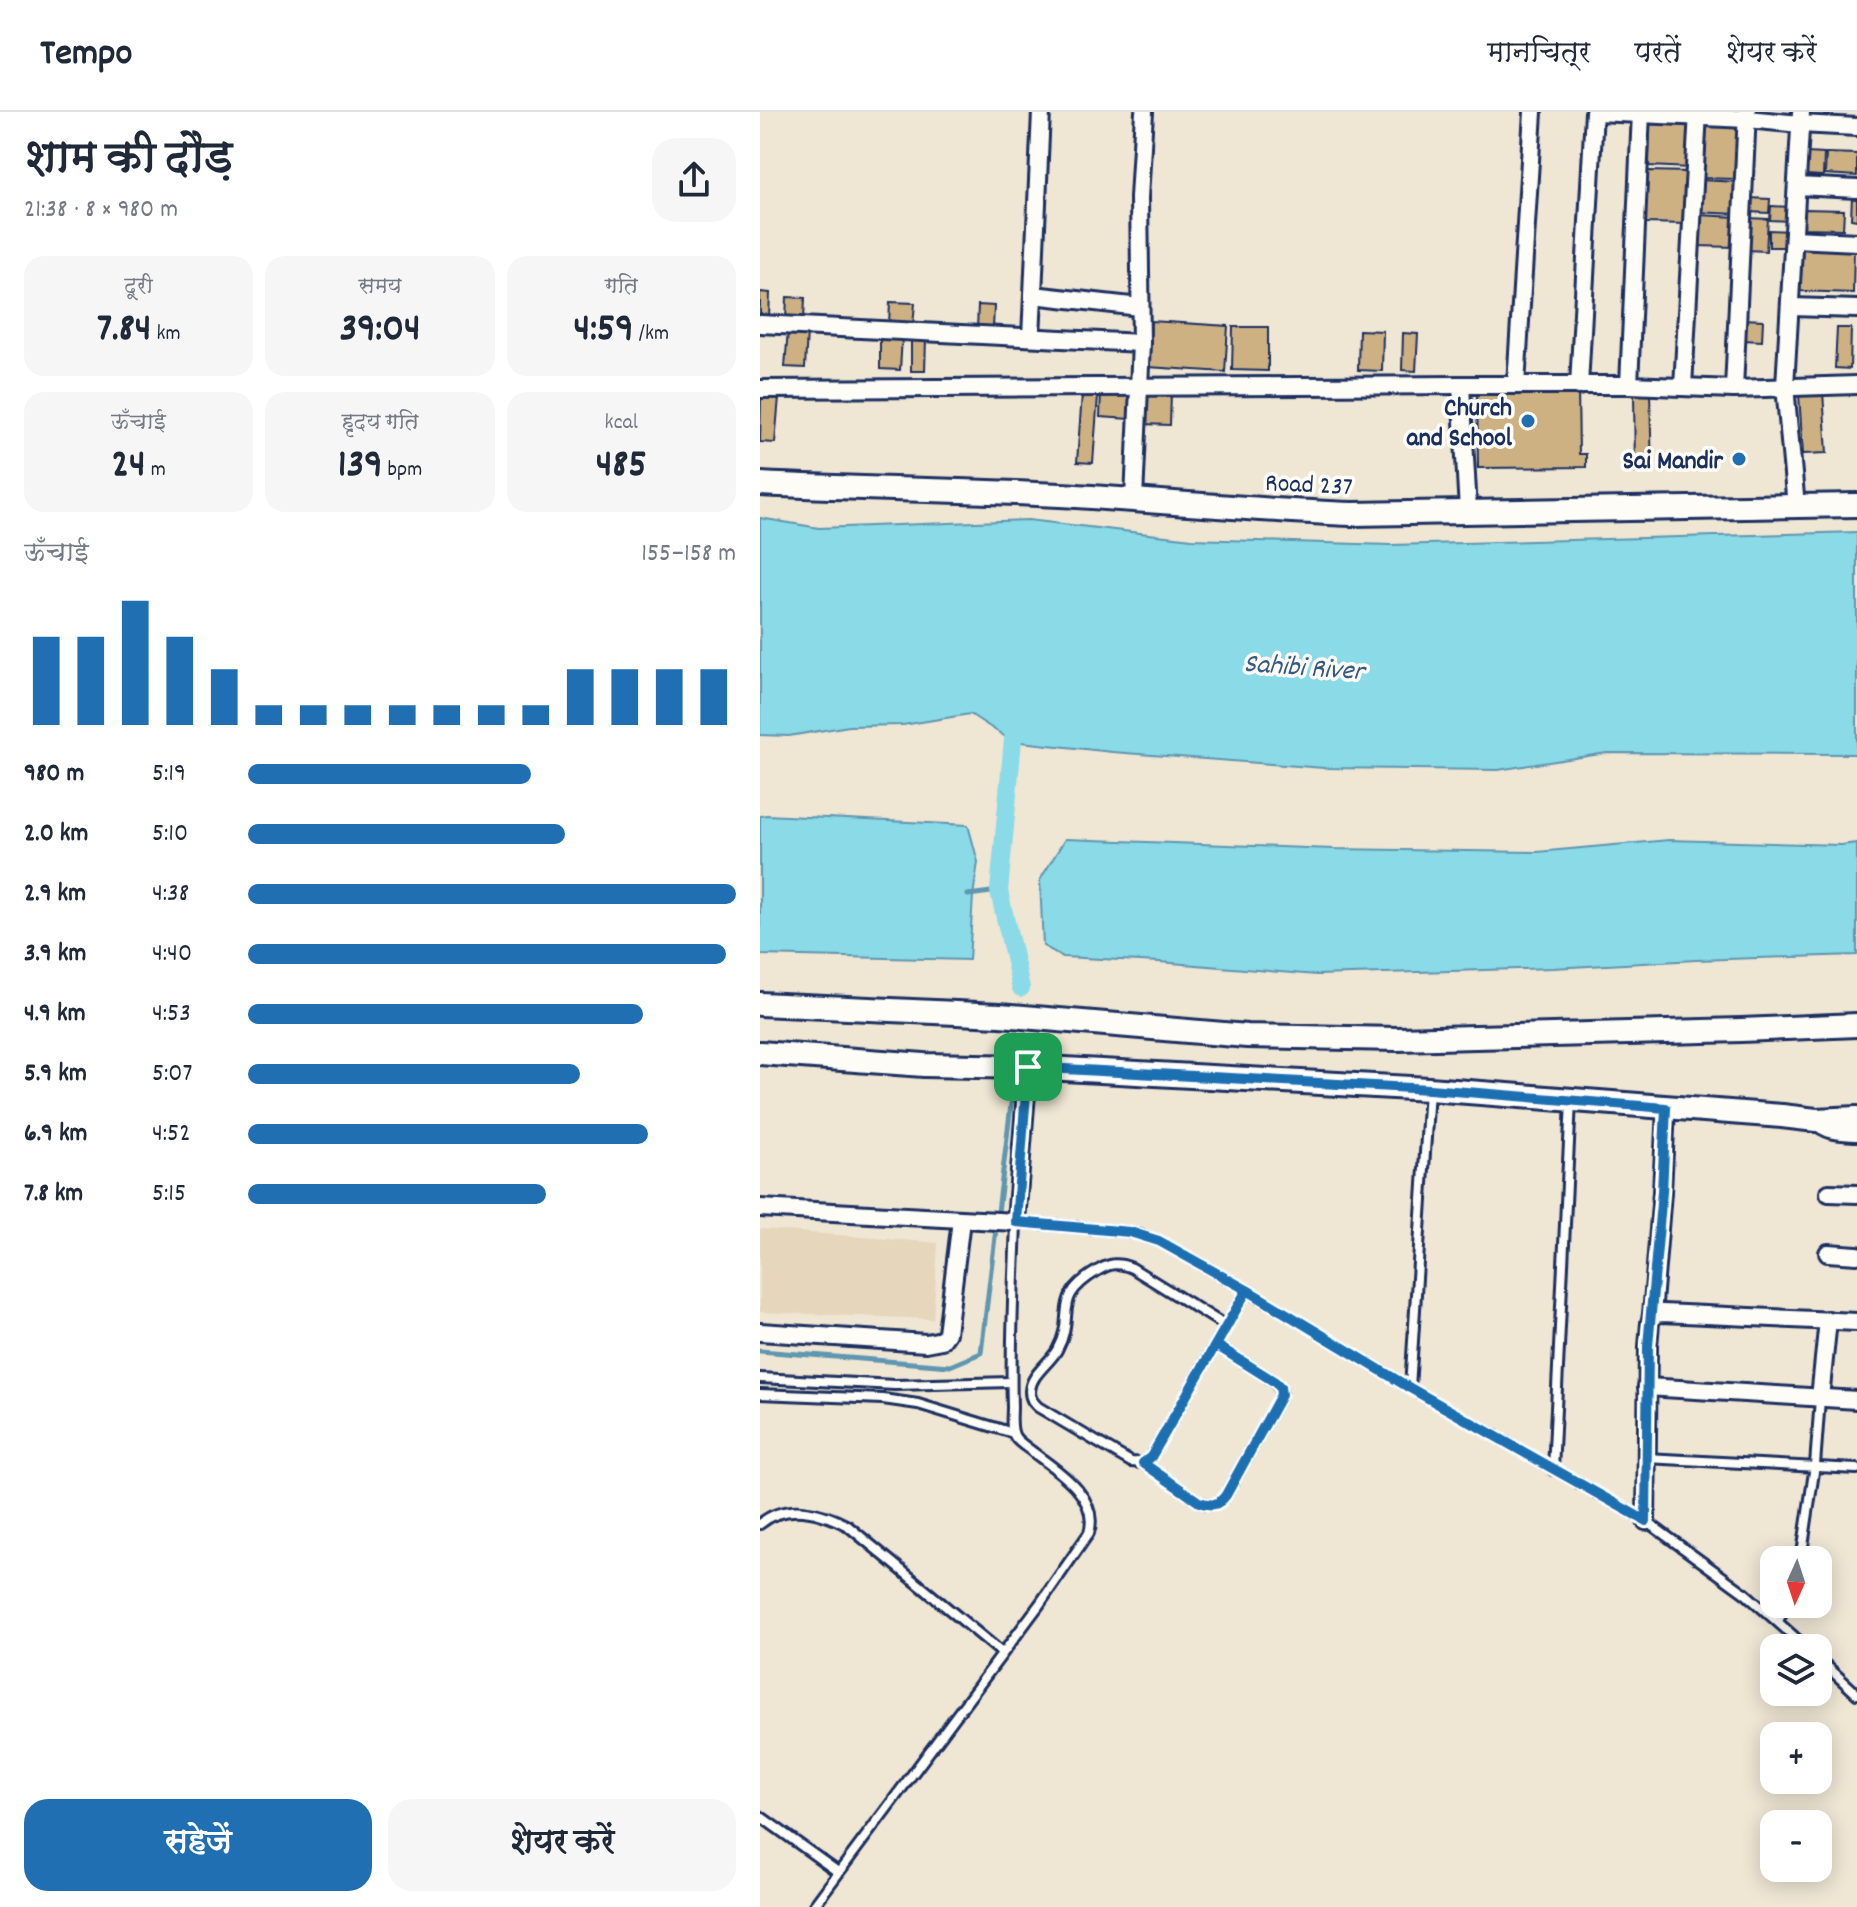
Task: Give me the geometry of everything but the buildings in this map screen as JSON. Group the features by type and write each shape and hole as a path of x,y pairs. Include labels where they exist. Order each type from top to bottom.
{"street":[{"path":"1031,337 1041,112"},
{"path":"1134,499 1141,343 1139,198 1144,112"},
{"path":"1516,385 1533,112"},
{"path":"1579,386 1595,112 1801,118 1857,127"},
{"path":"1629,385 1640,113"},
{"path":"1683,387 1697,115"},
{"path":"1734,389 1747,116"},
{"path":"1796,507 1785,386 1801,118"},
{"path":"1797,186 1857,189"},
{"path":"1794,239 1857,242"},
{"path":"1033,295 1140,307"},
{"path":"1791,307 1857,309"},
{"path":"760,324 1141,343"},
{"path":"1461,385 1468,511"},
{"path":"760,389 1629,385 1734,389 1857,385"},
{"name":"Road 237","path":"760,484 976,491 1353,514 1857,505"},
{"path":"760,1004 1000,1015 1260,1037 1397,1039 1857,1025"},
{"path":"760,1053 924,1065 1028,1067 1429,1089 1816,1120 1857,1118"},
{"path":"760,1208 1008,1222 1028,1067"},
{"path":"1646,1521 1650,1323 1666,1108"},
{"path":"1816,1120 1834,1131 1857,1132"},
{"path":"1829,1193 1857,1194"},
{"path":"760,1332 926,1343 942,1340 947,1333 968,1221"},
{"path":"1828,1253 1857,1255"},
{"path":"1652,1315 1857,1322"},
{"path":"1820,1398 1828,1320"},
{"path":"1647,1387 1857,1400"}],"lane":[{"path":"1410,1388 1429,1089"},
{"path":"1553,1470 1571,1101"},
{"path":"813,1907 1048,1593 1089,1533 1089,1512 1081,1494 1067,1478 1013,1433 1008,1222 1130,1232 1159,1241 1646,1521 1733,1584 1792,1634"},
{"path":"1216,1345 1275,1382 1280,1387 1281,1395 1226,1495 1214,1505 1199,1502 1143,1463 1131,1462 1038,1407 1031,1398 1034,1377 1057,1350 1061,1340 1074,1287 1107,1265 1115,1263 1132,1268 1226,1326"},
{"path":"1143,1463 1151,1457 1247,1290"},
{"path":"760,1378 895,1385 1011,1382"},
{"path":"760,1394 883,1399 918,1404 1013,1433"},
{"path":"1803,1546 1815,1465 1820,1398"},
{"path":"1646,1458 1857,1469"},
{"path":"760,1524 775,1513 789,1511 830,1516 848,1526 1002,1653"},
{"path":"1832,1671 1857,1694"},
{"path":"760,1816 838,1872"}],"shaded area":[{"path":"760,1229 938,1243 933,1319 760,1312"}],"water":[{"name":"Sahibi River","path":"760,518 819,528 1028,520 1192,539 1391,545 1857,532 1857,754 1607,753 1498,770 1324,768 1012,741 970,714 903,725 849,726 789,736 760,735"},
{"path":"760,816 968,825 978,862 969,960 760,955"},
{"path":"1065,839 1333,849 1537,852 1669,840 1857,843 1857,955 1317,975 1063,957 1043,946 1040,880"}],"waterway":[{"path":"1015,718 999,891 1021,988"},
{"path":"968,895 999,891"},
{"path":"760,1351 950,1366 981,1353 1012,1096"}],"place":[{"name":"Church and School","path":"1528,421"},
{"name":"Sai Mandir","path":"1739,459"}],"route":[{"path":"1028,1067 1016,1222 1147,1236 1247,1290 1151,1457 1143,1463 1199,1502 1218,1504 1226,1495 1281,1395 1280,1387 1275,1382 1216,1345 1247,1290 1410,1388 1646,1521 1648,1346 1666,1108 1429,1089 1028,1067"}]}
